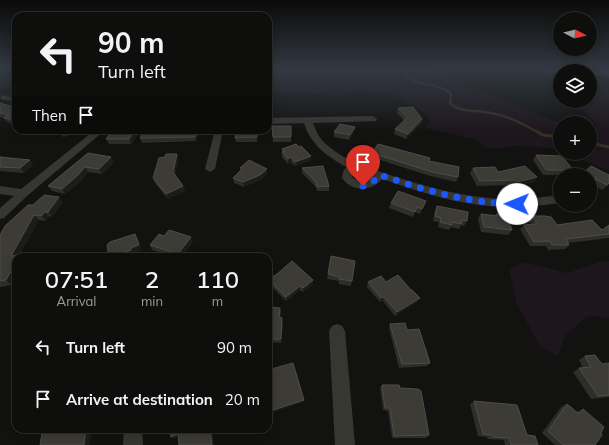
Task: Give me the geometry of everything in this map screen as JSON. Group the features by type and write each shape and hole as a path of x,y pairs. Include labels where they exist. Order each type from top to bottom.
{"street":[{"path":"4,97 12,99"},
{"path":"272,121 373,119"},
{"path":"308,120 312,133 323,146 340,159 380,175 445,196 481,202 517,204 553,201"},
{"path":"0,214 23,193 96,134"},
{"path":"210,170 218,134"},
{"path":"353,165 348,172 347,178 354,184 363,186 370,184 380,175"},
{"path":"0,190 23,193"},
{"path":"338,331 345,445"},
{"path":"133,433 133,445"}],"shaded area":[{"path":"272,90 479,90 553,120 553,148 517,146 488,149 474,139 425,128 430,123 427,115 413,105 392,95 359,91 336,96 301,93 272,94"},
{"path":"597,90 608,90 609,171 583,160 597,160 597,116 589,116 580,108 597,108"},
{"path":"602,261 609,261 609,318 588,316 565,336 558,356 541,347 517,305 509,269 523,262 567,273"}],"building":[{"path":"0,103 12,107 12,119 4,118 9,115 0,113"},
{"path":"413,107 422,119 408,134 395,129 407,118 398,108"},
{"path":"340,124 355,127 350,135 334,132"},
{"path":"272,126 291,126 291,137 273,137"},
{"path":"110,134 133,134 129,139 106,139"},
{"path":"142,134 196,134 195,137 140,138"},
{"path":"236,134 257,134 257,137 235,138"},
{"path":"296,144 299,147 301,146 311,156 295,162 291,157 288,159 282,152 285,151 282,149"},
{"path":"378,144 430,158 429,161 459,167 458,177 432,172 372,153"},
{"path":"88,153 111,157 99,169 85,167 62,189 48,186"},
{"path":"166,154 177,154 173,172 183,186 166,194 153,178 159,158 165,157"},
{"path":"536,155 553,156 553,160 565,160 571,168 553,168 553,170 546,170"},
{"path":"0,157 30,160 20,168 0,167"},
{"path":"249,160 267,169 260,175 243,182 233,178 242,169 240,168"},
{"path":"323,166 329,186 317,187 316,182 302,168"},
{"path":"525,166 537,177 517,182 515,180 480,181 473,168 495,167 498,172"},
{"path":"597,169 609,175 609,183 607,185 597,180"},
{"path":"398,191 426,201 422,209 417,207 415,212 391,203"},
{"path":"44,195 59,197 48,212 45,212 41,216 34,215 12,253 12,270 6,280 0,281 0,235 5,226 28,205 33,205"},
{"path":"437,206 468,212 467,221 462,220 461,224 452,222 452,225 440,222 441,218 435,216"},
{"path":"481,214 497,216 496,214 507,215 512,230 484,227"},
{"path":"533,216 551,217 557,225 592,220 602,230 609,225 609,234 566,239 569,245 552,245 550,241 534,242 524,225 537,224"},
{"path":"169,230 191,237 179,253 150,245 159,234 164,236"},
{"path":"135,234 139,245 123,253 108,253 107,245 110,242"},
{"path":"331,256 355,261 352,281 339,279 340,277 328,274"},
{"path":"292,261 313,280 303,288 300,286 286,297 272,283 272,277"},
{"path":"398,275 420,298 397,312 384,297 381,298 368,282 381,276 386,282"},
{"path":"272,307 280,308 279,317 282,318 281,339 272,339"},
{"path":"405,323 407,330 419,329 430,363 402,364 390,324"},
{"path":"595,355 602,364 609,363 609,395 598,396 579,368 591,367 585,356"},
{"path":"293,363 304,400 273,410 272,369"},
{"path":"382,385 399,385 400,388 418,389 421,391 429,435 394,436 390,408 385,408"},
{"path":"474,401 517,405 527,435 535,436 538,445 511,445 509,438 493,437 492,435 483,434"},
{"path":"567,404 579,414 583,409 604,427 601,433 602,435 595,445 563,445 548,431"},
{"path":"39,433 86,433 84,445 40,445 42,434"},
{"path":"170,433 210,433 212,445 179,445 178,434 171,437"}],"waterway":[{"path":"445,90 451,94 450,103 454,106 464,110 497,114 521,123 537,132"},
{"path":"536,131 543,135 553,136"},
{"path":"597,144 609,147"}],"route":[{"path":"363,186 370,184 380,175 428,191 463,200 500,204 517,204"}]}
